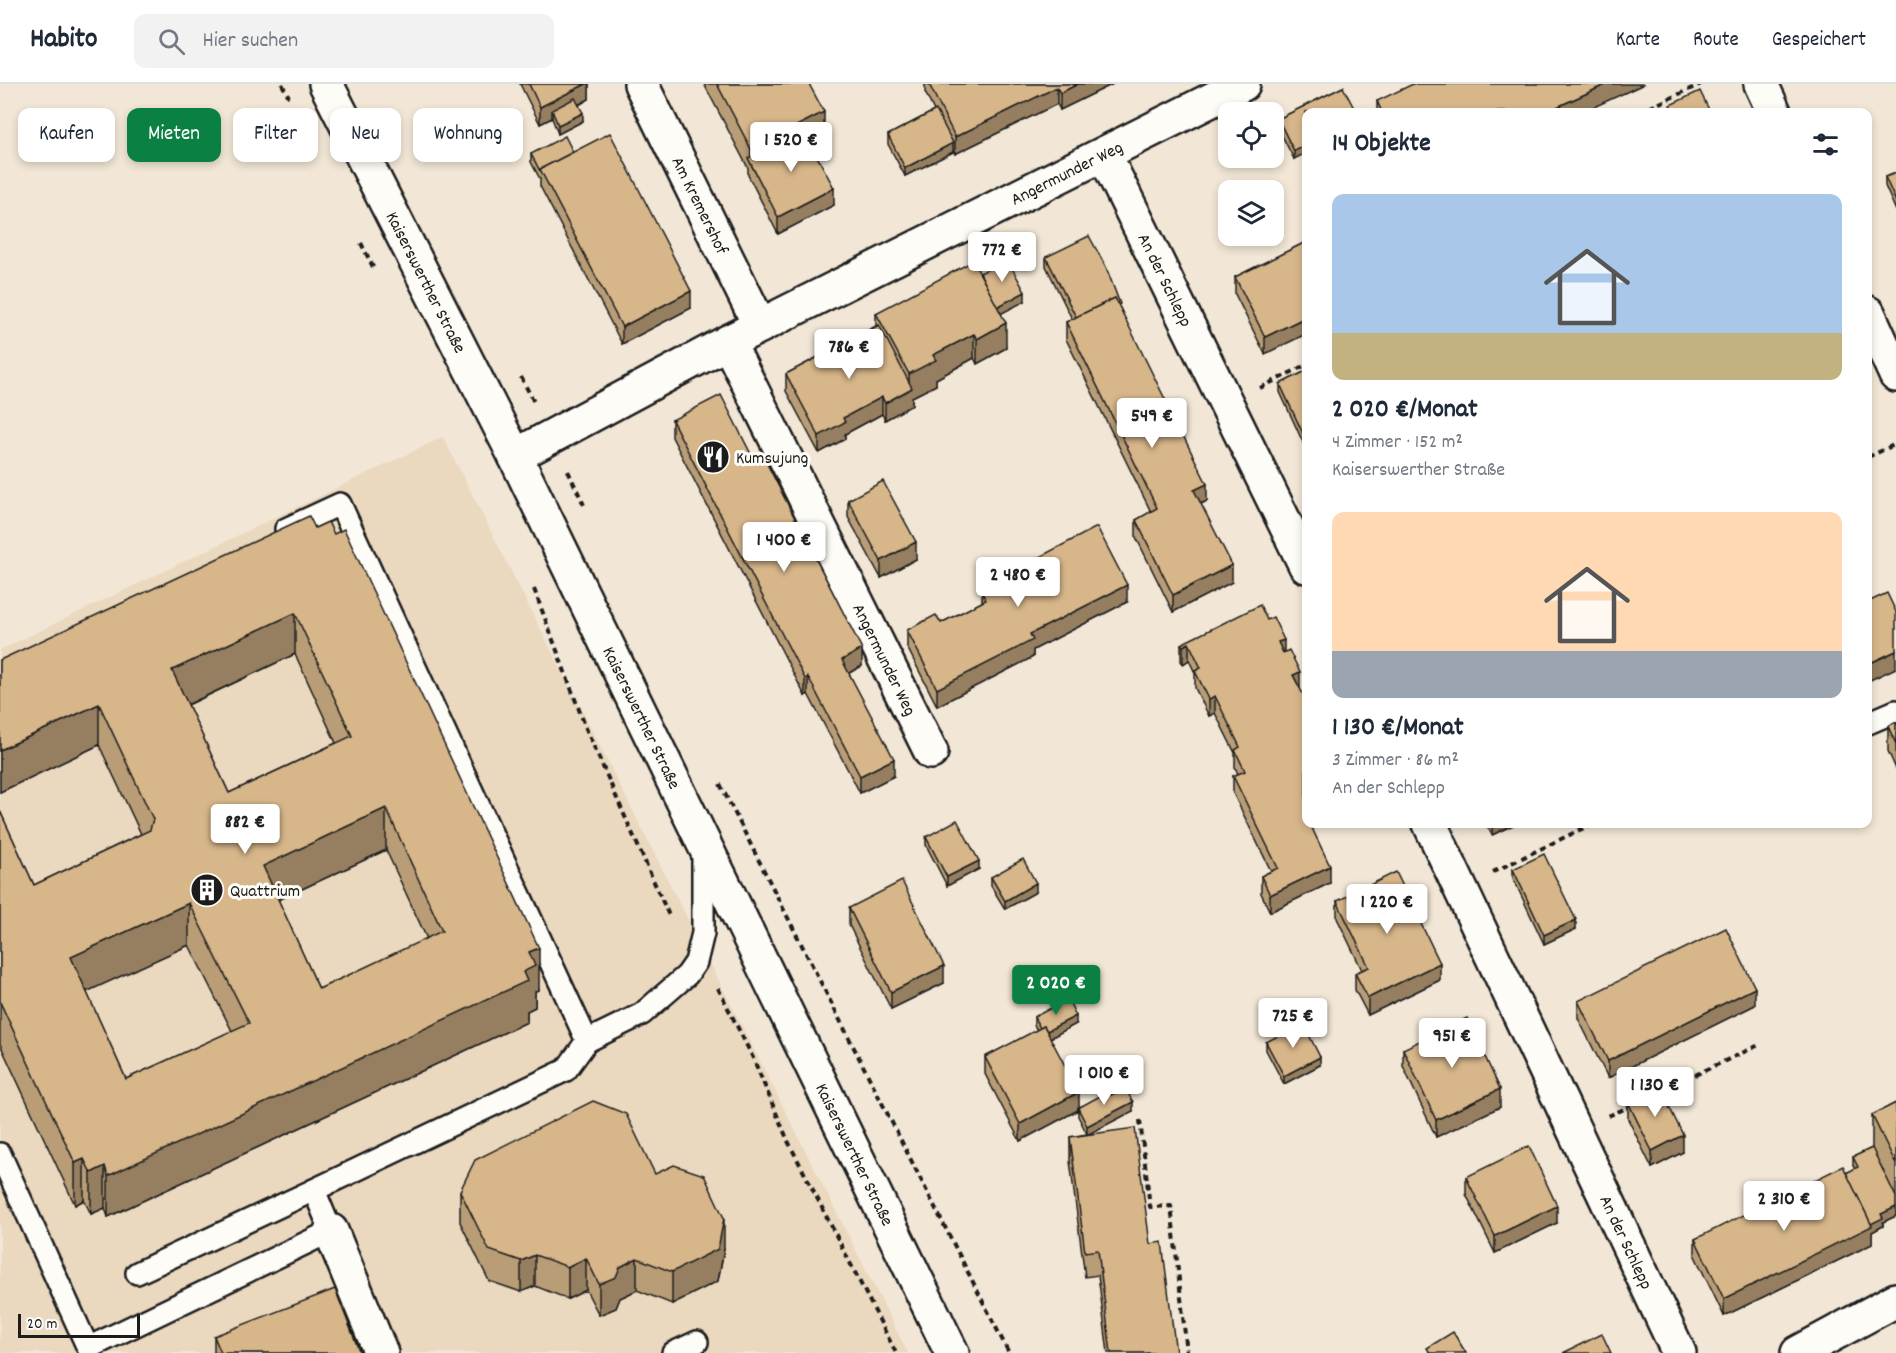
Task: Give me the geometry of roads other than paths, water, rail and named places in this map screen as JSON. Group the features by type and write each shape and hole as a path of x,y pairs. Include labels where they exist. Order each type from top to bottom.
{"street":[{"name":"Kaiserswerther Straße","path":"326,84 515,456 952,1353"},
{"name":"Am Kremershof","path":"641,84 760,326"},
{"name":"Angermunder Weg","path":"515,456 728,342 1104,154 1202,93 1243,84"},
{"path":"1761,84 1772,108"},
{"name":"An der Schlepp","path":"1104,154 1302,558"},
{"path":"1872,322 1896,375"},
{"name":"Angermunder Weg","path":"728,342 930,752"},
{"name":"An der Schlepp","path":"1432,828 1679,1353"},
{"path":"331,1231 381,1353"},
{"path":"1798,1353 1896,1300"}],"lane":[{"path":"266,539 340,504 587,1041"},
{"path":"1872,721 1896,711"},
{"path":"137,1273 566,1070 587,1041 642,1014 687,975 696,962 703,933 705,871 701,837"},
{"path":"0,1154 88,1348 331,1231 314,1190"},
{"path":"673,1353 697,1342"}],"place":[{"name":"Kumsujung","path":"713,457"},
{"name":"Quattrium","path":"207,890"}]}
